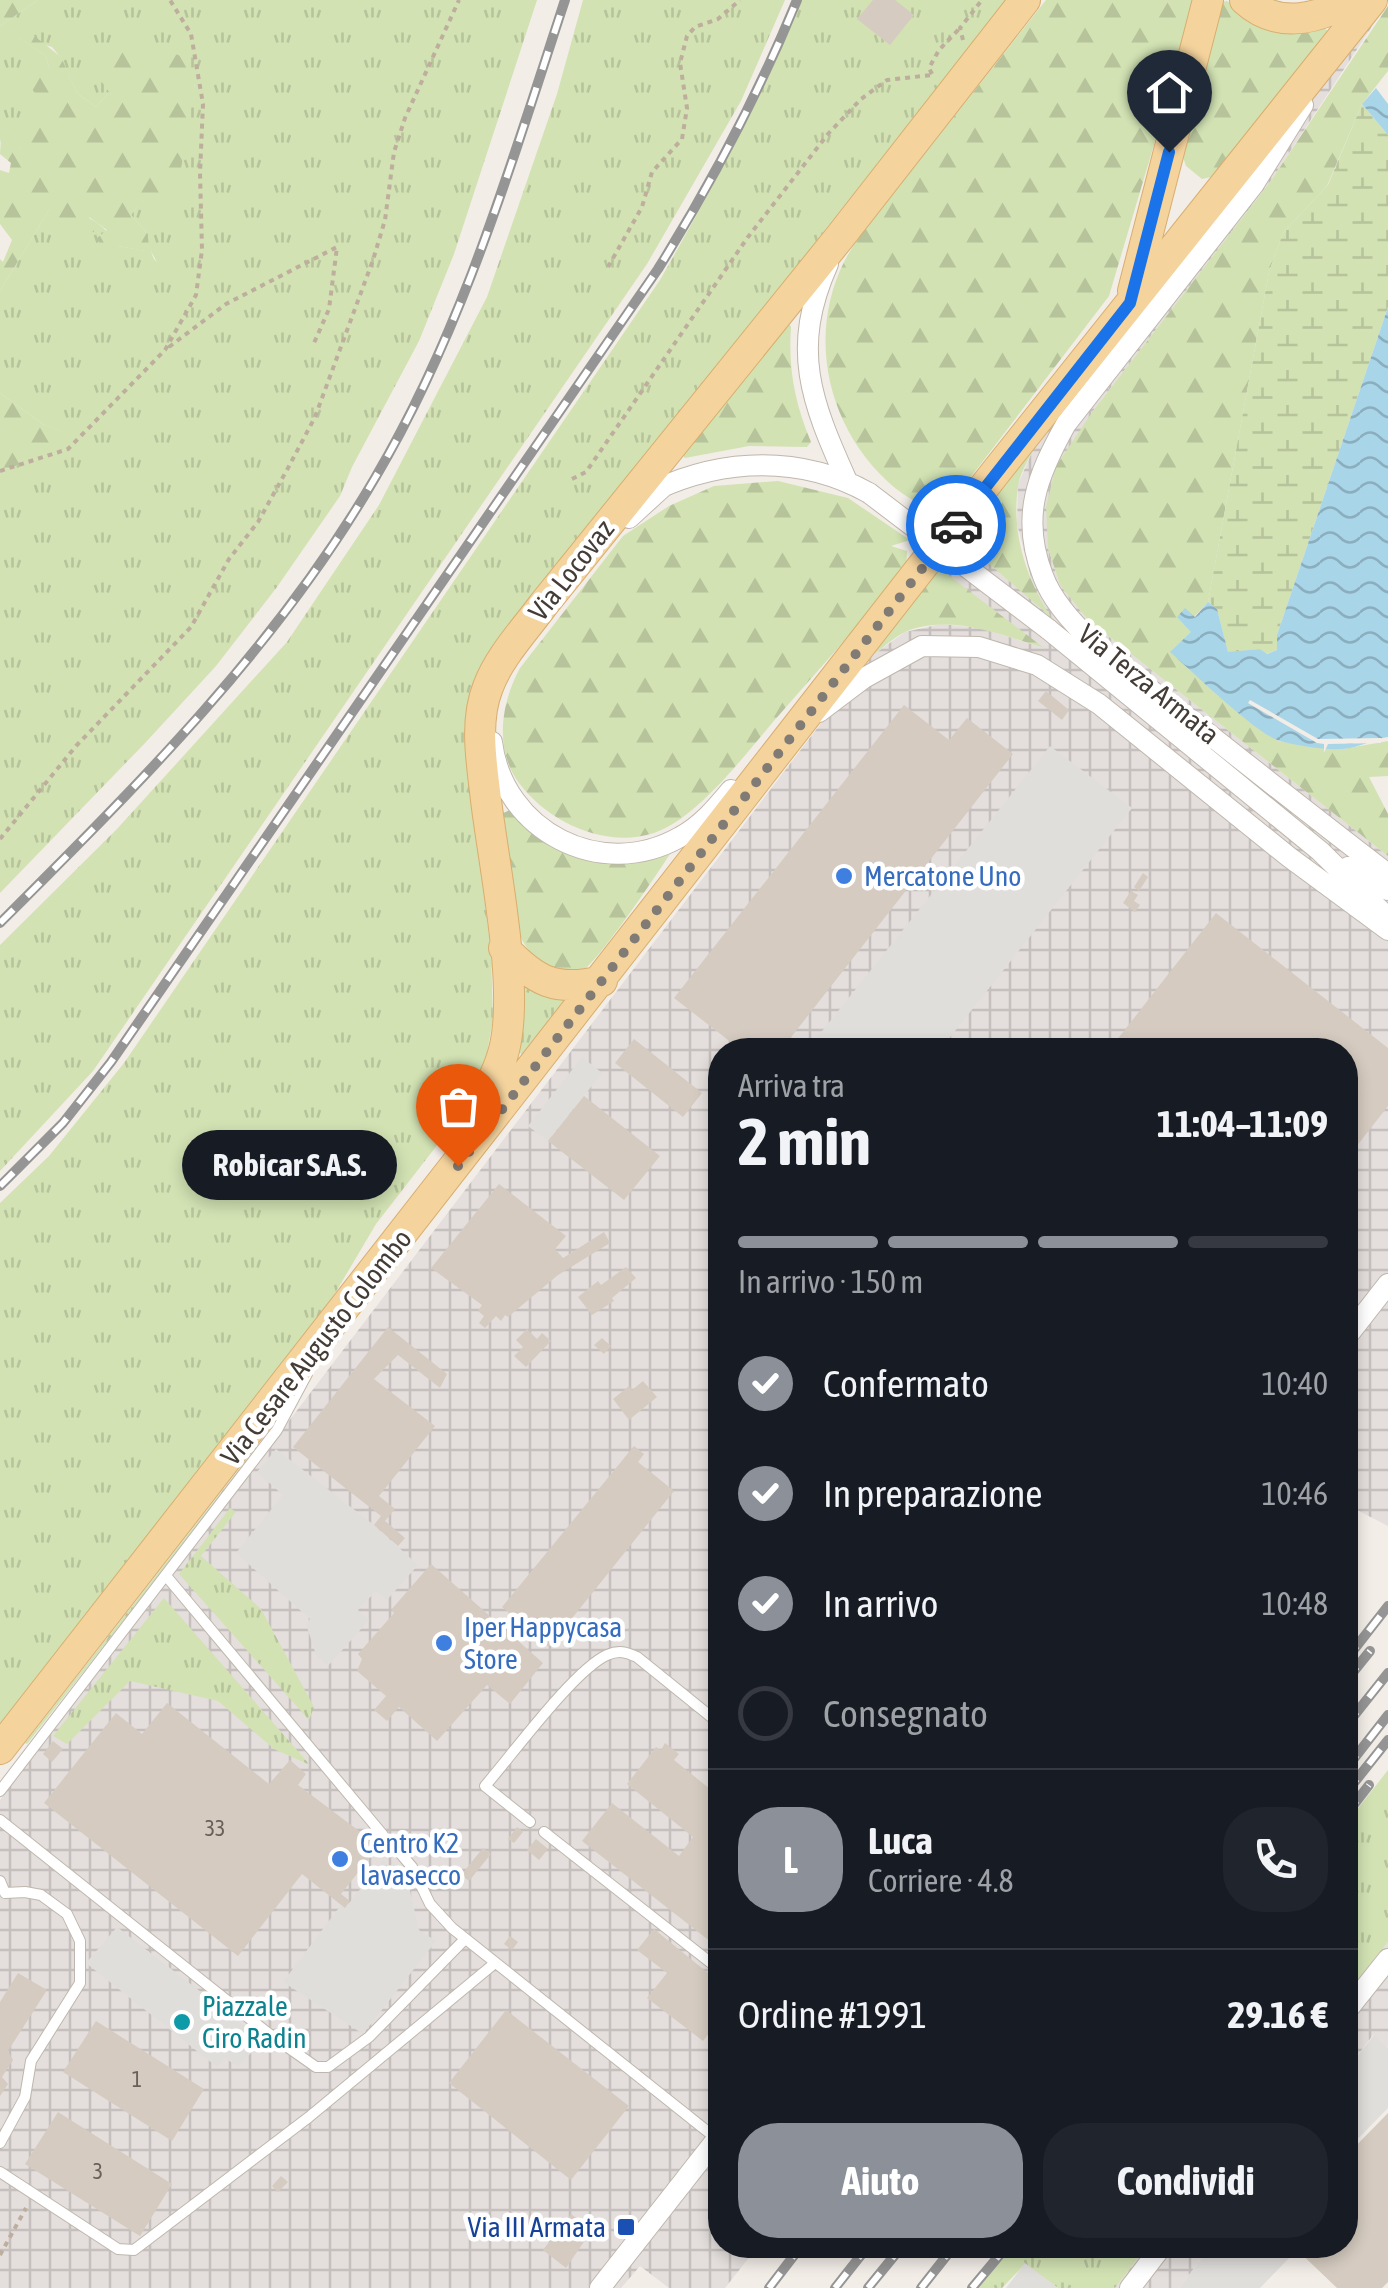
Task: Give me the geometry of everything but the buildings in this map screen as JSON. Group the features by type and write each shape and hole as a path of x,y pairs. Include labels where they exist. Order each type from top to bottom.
{"main road":[{"name":"Via Locovaz","path":"400,1241 496,1076 505,1048 508,1021 504,948 482,768 481,717 487,688 512,647 622,505 839,238 939,87 1025,0"},
{"path":"1130,303 1208,0"},
{"path":"1245,0 1258,11 1278,18 1302,19 1327,14 1352,0"},
{"name":"Via Cesare Augusto Colombo","path":"0,1750 1130,303 1372,0"},
{"path":"504,948 523,968 556,985 602,981"}],"street":[{"name":"Via Terza Armata","path":"1339,42 1254,184 1066,424 1043,464 1032,502 1032,541 1043,578 1063,613 1121,665 1388,874"},
{"path":"839,238 819,283 805,352 817,412 847,481"},
{"name":"Via Terza Armata","path":"622,505 664,486 725,467 756,463 801,469 847,481 869,492 1048,630 1320,850 1388,918"},
{"name":"Via Locovaz","path":"664,486 623,524 503,679 491,729 492,746 508,790 526,816 570,846 594,854 626,855 678,839 701,823 774,740 826,694"},
{"name":"Via Terza Armata","path":"802,725 864,678 922,646 979,647 1037,665 1099,704 1289,857 1388,930"},
{"name":"Via Terza Armata","path":"1320,850 1388,890"},
{"path":"1358,1322 1388,1284"},
{"path":"1358,1996 1388,1958"},
{"path":"600,2288 708,2150"},
{"path":"1130,2288 1153,2258"}],"lane":[{"path":"0,1791 277,1430 301,1388 320,1340"},
{"path":"167,1577 412,1867 430,1904 465,1940 708,2129"},
{"path":"530,1822 485,1786 575,1681 609,1654 623,1651 637,1657 708,1714"},
{"path":"0,1820 316,2067 328,2068 369,2037 465,1940"},
{"path":"544,1832 708,1961"},
{"path":"0,1881 5,1894 42,1895 67,1914 80,1941 80,1984 31,2061 25,2098 0,2143"},
{"path":"0,2172 118,2249 134,2250 309,2117 495,1964"}],"path":[{"path":"165,350 196,295 202,250 200,80 191,34 170,0"},
{"path":"0,839 76,746 191,626 288,468 315,417 372,260 385,220 394,152 405,118 459,0"},
{"path":"608,267 642,207 652,172 682,138 687,108 680,63 687,36 695,27 732,10 740,0"},
{"path":"939,87 929,68 938,50 960,28"},
{"path":"572,479 586,472 748,237 861,98 887,80 939,87"},
{"path":"0,471 68,449 165,350 226,304 337,247 328,309 314,343"},
{"path":"0,2255 34,2195"}],"shaded area":[{"path":"1388,2 1270,182 1093,411 1048,548 1060,585 1088,620 1388,856 1388,1526 1358,1511 1358,1038 708,1038 708,2258 749,2258 725,2288 669,2288 640,2266 621,2288 0,2288 0,1800 873,655 905,632 941,624 980,628 1041,647 938,567 960,539 1049,614 1035,593 1017,524 1018,484 1033,450"},
{"path":"1050,746 1132,808 950,1038 817,1038"},
{"path":"582,1057 602,1073 548,1141 528,1126"},
{"path":"276,1449 374,1525 418,1565 387,1600 376,1591 358,1610 369,1620 328,1666 316,1655 306,1624 310,1619 236,1553 283,1495 257,1472"},
{"path":"383,1860 408,1882 419,1930 436,1941 363,2034 283,1982 341,1905 346,1907"},
{"path":"117,1927 263,2040 238,2067 225,2058 217,2067 86,1963"},
{"path":"1388,1942 1388,2048 1373,2035 1358,2055 1358,1980"},
{"path":"1374,2035 1388,2048 1388,2108 1358,2139 1358,2055"},
{"path":"1138,2258 1202,2258 1179,2288 1115,2288"},
{"path":"1202,2258 1289,2258 1260,2288 1179,2288"},
{"path":"1025,2263 1058,2288 1006,2288"}],"green space":[{"path":"0,0 38,0 0,26"},
{"path":"38,0 537,0 454,254 419,341 340,496 216,666 0,893 0,471 67,449 78,437 44,425 0,393 0,291 49,210 88,218 118,246 146,251 157,262 147,244 148,234 131,215 184,144 195,83 109,92 96,107 77,93 52,47 17,37 45,55 49,67 37,96 37,122 27,125 27,151 1,139 0,143 0,26"},
{"path":"583,0 785,0 741,101 647,264 93,1071 0,1171 0,945 117,829 287,642 379,505 487,297 557,94"},
{"path":"802,0 1006,0 520,618 467,752 491,953 493,1019 482,1081 376,1224 321,1317 51,1662 0,1704 0,1203 49,1156 124,1063 660,280 736,142"},
{"path":"1046,0 1197,0 1109,296 941,516 895,488 872,466 840,412 830,383 826,352 833,290 862,233"},
{"path":"1222,2 1321,25 1330,33 1211,177 1202,179 1186,166 1182,154"},
{"path":"1388,6 1388,71 1362,104 1327,186 1283,233 1269,272 1208,602 1194,617 1178,617 1192,632 1223,700 1278,741 1343,749 1388,741 1388,776 1369,777 1388,814 1388,856 1088,620 1060,585 1048,548 1046,507 1056,466 1093,411 1270,182"},
{"path":"33,35 61,57 77,93 96,107 109,92 91,66 102,58 126,49 150,48 188,59 195,83 178,186 167,201 145,197 131,215 148,234 157,275 139,269 145,251 118,246 104,252 97,238 107,230 89,217 94,232 80,233 49,210 0,291 0,259 3,262 12,240 0,224 0,170 9,173 11,163 0,154 1,138 23,149 12,138 14,127 36,121 16,109 37,96 21,74 49,67 45,55 15,36"},
{"path":"1362,104 1388,135 1388,307 1277,635 1277,650 1266,654 1260,649 1228,653 1217,609 1208,602 1269,272 1283,233 1328,185"},
{"path":"788,321 794,386 811,442 807,447 749,446 685,458 680,453"},
{"path":"0,393 44,425 80,437 68,449 0,471"},
{"path":"1033,450 1019,482 1017,522 1028,572 1052,618 960,539"},
{"path":"778,481 848,498 910,540 891,546 907,551 906,571 722,781 671,825 654,833 616,837 579,829 545,810 511,770 503,741 508,696 520,668 623,536 669,506 714,486"},
{"path":"938,567 1044,648 975,628 940,625 905,632 873,655"},
{"path":"510,810 550,840 583,857 620,862 670,854 610,939 577,975 559,973 534,956 514,921 499,815"},
{"path":"528,983 567,997 568,1003 523,1056 517,1050 519,994"},
{"path":"258,1445 260,1446 25,1743"},
{"path":"230,1508 236,1512 201,1556 261,1609 314,1707 309,1720 179,1574"},
{"path":"164,1598 310,1765 274,1749 218,1701 130,1681 67,1744 53,1736"},
{"path":"39,1655 51,1662 0,1724 0,1704"},
{"path":"1388,1770 1388,1942 1358,1980 1358,1808"},
{"path":"1004,2258 1138,2258 1115,2288 1058,2288 1025,2264 1002,2288 976,2288"}],"water":[{"path":"1376,88 1388,104 1388,135 1362,104"},
{"path":"1388,307 1388,737 1343,749 1288,743 1256,727 1170,652 1191,632 1177,617 1185,608 1195,617 1208,602 1217,609 1228,652 1260,649 1267,654 1277,650 1277,635"}],"pier":[{"path":"1250,700 1318,739 1381,738 1381,743 1328,744 1324,753 1324,744 1248,703"}],"railway":[{"path":"0,923 153,766 249,657 294,600 375,478 460,305 565,0"},
{"path":"0,1186 63,1123 111,1062 658,269 733,138 797,0"},
{"path":"1358,1644 1388,1606"},
{"path":"1358,1666 1370,1651"},
{"path":"1358,1711 1388,1673"},
{"path":"1358,1753 1388,1715"},
{"path":"1358,1778 1388,1740"},
{"path":"1358,1799 1369,1785"},
{"path":"769,2288 792,2258"},
{"path":"835,2288 859,2258"},
{"path":"868,2288 892,2258"},
{"path":"921,2288 945,2258"},
{"path":"972,2288 997,2258"}],"way so far":[{"path":"458,1166 956,525"}],"place":[{"name":"Mercatone Uno","path":"844,876"},
{"name":"Robicar S.A.S.","path":"458,1166"},
{"name":"Iper Happycasa Store","path":"444,1643"},
{"name":"Centro K2 lavasecco","path":"340,1859"},
{"name":"Piazzale Ciro Radin","path":"182,2022"},
{"name":"Via III Armata","path":"626,2227"}],"route":[{"path":"956,525 1130,303 1169,152"}]}
